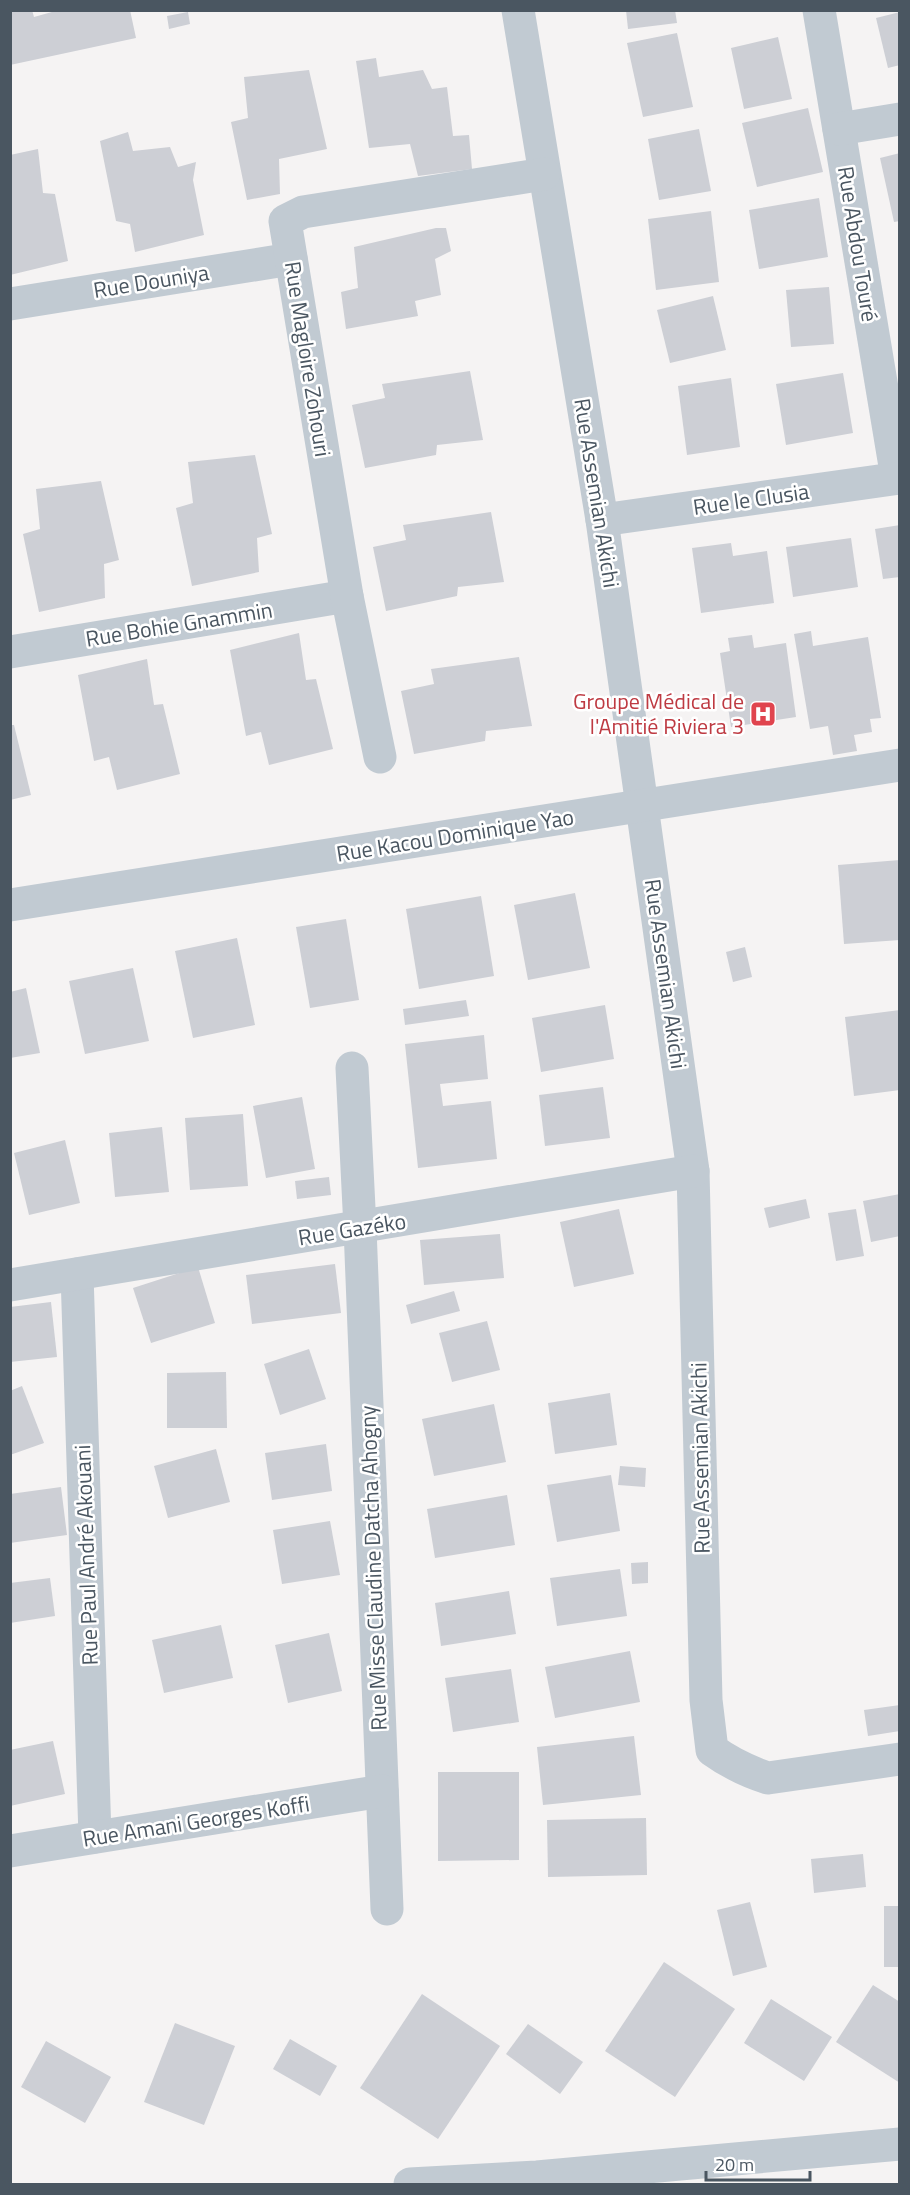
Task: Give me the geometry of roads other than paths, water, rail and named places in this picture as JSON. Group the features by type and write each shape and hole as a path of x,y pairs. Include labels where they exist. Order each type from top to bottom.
{"street":[{"name":"Rue Assemian Akichi","path":"518,10 602,520 693,1171 706,1700 712,1750 730,1763 768,1778 900,1759"},
{"name":"Rue Abdou Touré","path":"819,10 898,478"},
{"path":"839,129 900,119"},
{"name":"Rue Magloire Zohouri","path":"380,757 346,596 285,221 303,212 544,174"},
{"name":"Rue Douniya","path":"10,304 291,259"},
{"name":"Rue le Clusia","path":"602,520 898,478"},
{"name":"Rue Bohie Gnammin","path":"10,652 346,596"},
{"name":"Rue Kacou Dominique Yao","path":"10,905 900,765"},
{"name":"Rue Misse Claudine Datcha Ahogny","path":"352,1068 387,1909"},
{"name":"Rue Gazéko","path":"10,1285 693,1171"},
{"name":"Rue Paul André Akouani","path":"77,1274 95,1837"},
{"name":"Rue Amani Georges Koffi","path":"10,1851 382,1791"},
{"path":"410,2184 538,2181 900,2144"}],"place":[{"name":"Groupe Médical de l'Amitié Riviera 3","path":"763,714"}]}
